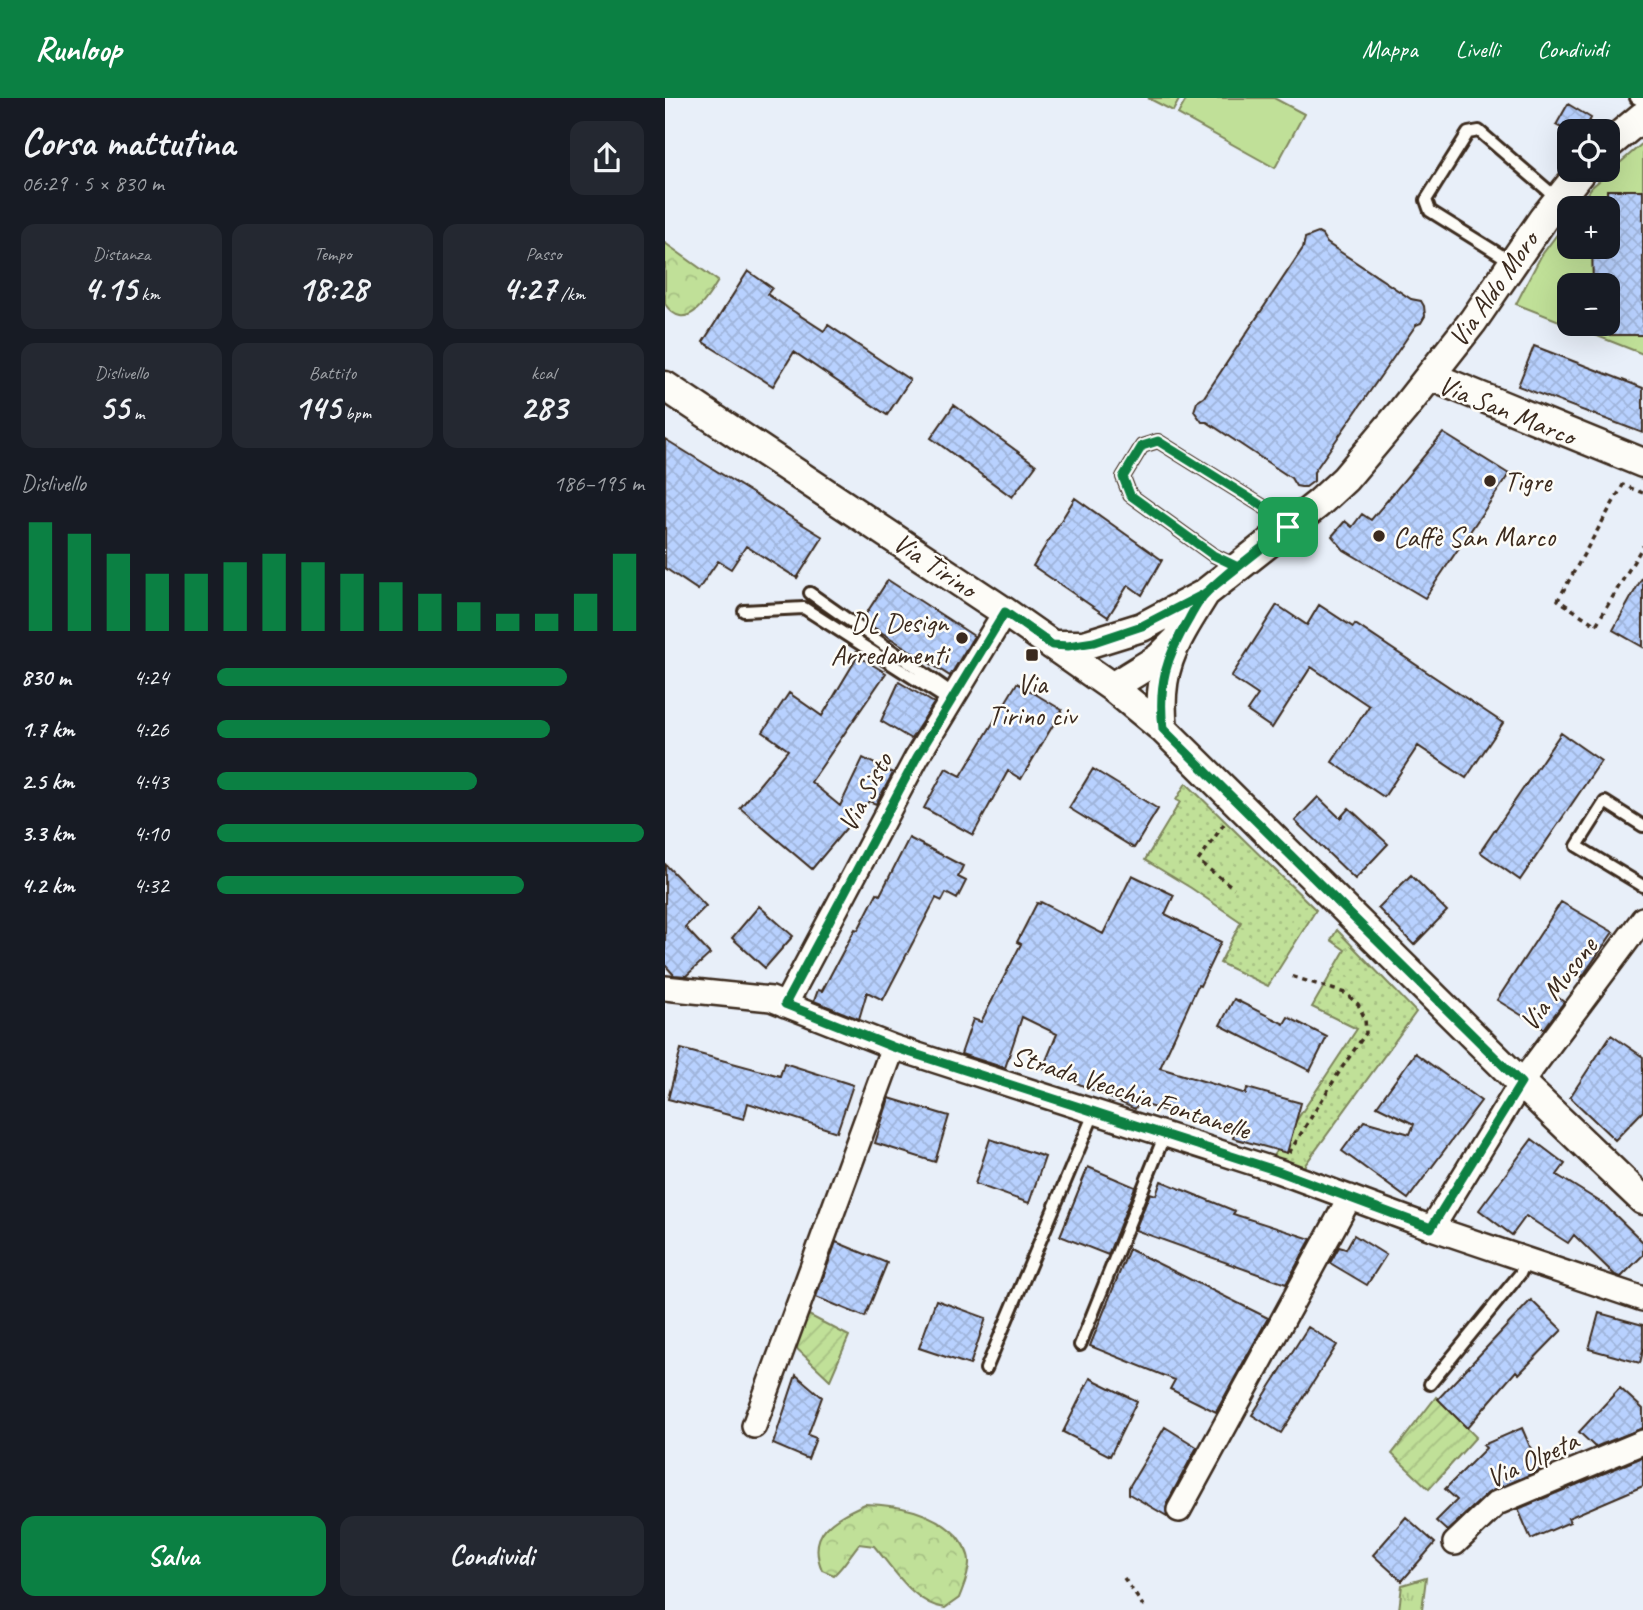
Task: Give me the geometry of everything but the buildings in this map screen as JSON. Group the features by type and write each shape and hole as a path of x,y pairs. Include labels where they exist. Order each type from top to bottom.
{"street":[{"path":"1620,135 1643,116"},
{"name":"Via Aldo Moro","path":"1560,196 1572,182"},
{"name":"Via Aldo Moro","path":"1430,376 1473,321 1557,199"},
{"name":"Via San Marco","path":"1052,645 1084,645 1142,626 1204,594 1236,566 1318,504 1345,479 1430,376 1643,463"},
{"name":"Via Tirino","path":"665,386 1005,612 1112,687 1163,729 1643,1200"},
{"name":"Via San Marco","path":"1163,729 1161,684 1167,662 1175,641 1204,594"},
{"name":"Via Sisto","path":"785,1004 917,757 1005,612"},
{"name":"Via San Marco","path":"1112,687 1125,648 1142,626"},
{"name":"Via San Marco","path":"1112,687 1159,657 1175,641"},
{"name":"Via Musone","path":"1431,1228 1521,1083 1640,928"},
{"name":"Strada Vecchia Fontanelle","path":"665,988 771,999 893,1047 1278,1171 1431,1228 1643,1299"},
{"path":"754,1426 893,1047"},
{"path":"1179,1510 1350,1197"},
{"name":"Via Olpeta","path":"1455,1543 1497,1503 1643,1442"}],"lane":[{"path":"1636,98 1643,102"},
{"path":"1513,263 1430,211 1426,200 1468,133 1479,131 1557,199"},
{"path":"1236,566 1213,555 1130,495 1123,477 1142,446 1158,441 1272,512 1288,527"},
{"path":"810,593 953,698"},
{"path":"744,611 804,608 953,698"},
{"path":"1643,826 1605,802 1577,846 1643,886"},
{"path":"986,1369 1095,1111"},
{"path":"1080,1345 1165,1134"},
{"path":"1430,1384 1520,1274 1526,1260"}],"path":[{"path":"1643,493 1623,485 1558,600 1596,625 1643,546"},
{"path":"1225,822 1198,861 1234,888"},
{"path":"1278,1171 1366,1033 1365,1019 1358,1004 1345,993 1291,976"},
{"path":"1124,1578 1146,1610"}],"green space":[{"path":"1148,98 1180,98 1173,111"},
{"path":"1187,98 1274,98 1304,114 1275,168 1178,114"},
{"path":"1643,143 1643,354 1597,336 1620,336 1620,273 1557,273 1557,320 1516,304 1541,256 1557,234 1557,259 1620,259 1620,196 1585,196 1598,182 1620,182 1620,163"},
{"path":"665,243 718,281 702,304 688,315 673,313 665,304"},
{"path":"1186,783 1316,910 1268,986 1220,963 1241,922 1145,860 1180,802 1176,800"},
{"path":"1337,930 1416,1012 1302,1169 1271,1159 1357,1029 1312,1007 1345,950 1331,940"},
{"path":"803,1312 849,1336 830,1380 793,1345"},
{"path":"1436,1397 1476,1437 1429,1489 1392,1454"},
{"path":"865,1504 890,1506 926,1515 957,1536 967,1551 969,1561 959,1598 945,1608 923,1600 905,1584 874,1546 859,1544 834,1575 822,1570 818,1557 820,1536 834,1521"},
{"path":"1426,1578 1422,1610 1399,1610 1402,1585"}],"place":[{"name":"Tigre","path":"1490,481"},
{"name":"Caffè San Marco","path":"1379,536"},
{"name":"DL Design Arredamenti","path":"962,638"},
{"name":"Via Tirino civ","path":"1032,655"}],"route":[{"path":"1288,527 1204,594 1142,626 1094,642 1084,645 1052,645 1005,612 917,757 785,1004 893,1047 1278,1171 1431,1228 1521,1083 1163,729 1161,684 1175,641 1204,594 1236,566 1213,555 1130,495 1123,477 1142,446 1158,441 1272,512 1288,527"}]}
